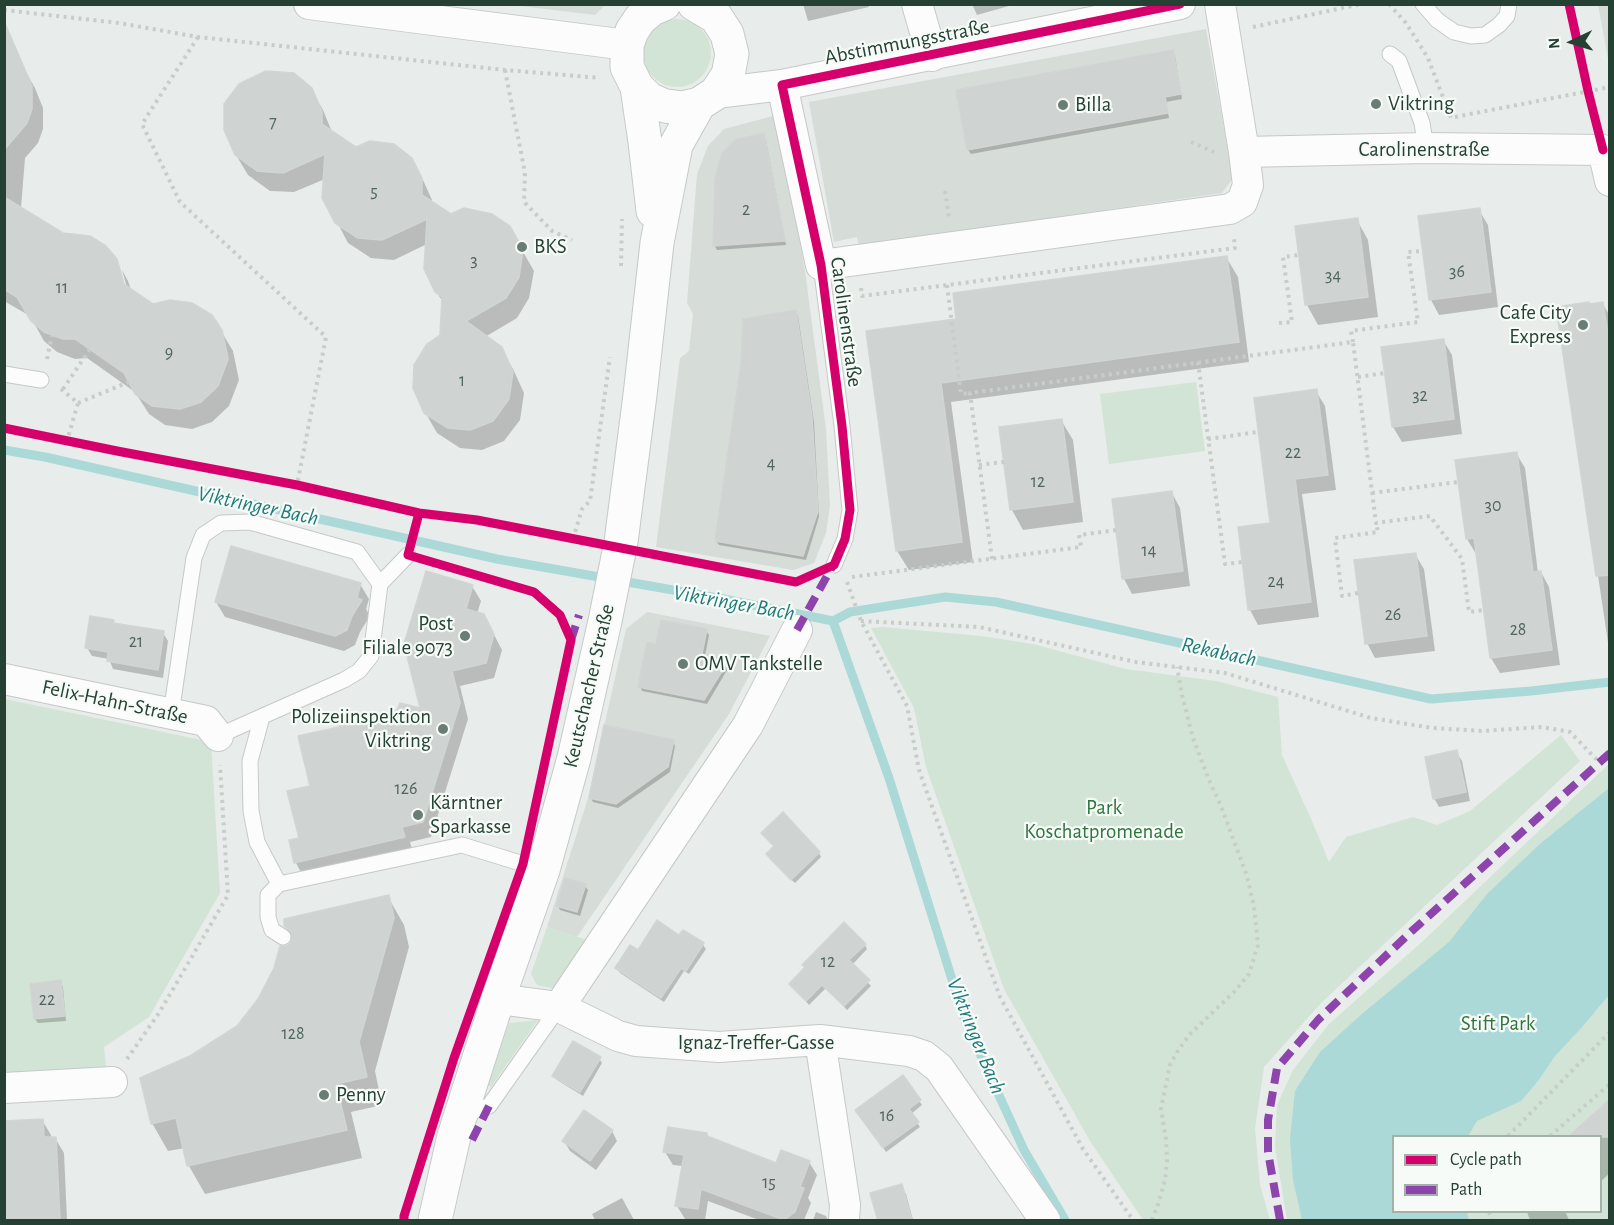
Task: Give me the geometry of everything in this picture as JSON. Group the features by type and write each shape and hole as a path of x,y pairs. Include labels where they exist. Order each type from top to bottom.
{"main road":[{"path":"697,5 716,17 722,25 732,54"},
{"name":"Keutschacher Straße","path":"644,18 627,67 637,87 657,243"},
{"name":"Keutschacher Straße","path":"435,1221 454,1136 543,870 574,758 605,621 621,542 657,243 676,145 707,99 728,75 732,54"},
{"path":"637,87 649,99 664,106 681,108 707,99"}],"street":[{"path":"309,4 644,18"},
{"path":"917,4 932,56"},
{"name":"Abstimmungsstraße","path":"707,99 932,56 1180,4"},
{"path":"1220,4 1248,185 1242,202 1230,209"},
{"path":"732,54 782,85"},
{"name":"Carolinenstraße","path":"782,85 821,265 1230,209"},
{"name":"Carolinenstraße","path":"1244,152 1424,135 1603,150"},
{"path":"1603,150 1610,181"},
{"path":"558,1007 748,725 797,630"},
{"name":"Felix-Hahn-Straße","path":"4,679 206,721 218,736"},
{"name":"Ignaz-Treffer-Gasse","path":"498,999 558,1007 618,1036 636,1041 719,1047 820,1040 909,1051 924,1056 939,1068 1045,1221"},
{"path":"820,1040 845,1205 844,1221"},
{"path":"4,1088 112,1082"}],"lane":[{"path":"1423,4 1437,20 1454,32 1471,36 1485,35 1499,25 1507,16 1509,4"},
{"path":"1390,54 1400,61 1424,135"},
{"name":"Carolinenstraße","path":"821,265 842,426 850,510 845,539 834,565"},
{"path":"4,374 41,380"},
{"path":"171,714 194,558 203,535 221,523 250,522 357,552 380,584"},
{"path":"218,736 344,680 359,671 371,656 380,584 408,555"},
{"path":"262,717 250,761 251,811 257,842 279,884"},
{"path":"283,937 272,930 268,917 268,895 279,884 462,845 543,870"},
{"path":"461,1115 489,1106 558,1007"}],"path":[{"path":"1250,28 1361,4"},
{"path":"1569,4 1603,150"},
{"path":"4,10 119,23 198,37 600,78"},
{"path":"198,37 142,124 180,202 326,337 297,485"},
{"path":"504,70 525,173 524,201 552,231 572,240"},
{"path":"1424,135 1610,87"},
{"path":"945,191 950,226"},
{"path":"857,260 862,296 1235,248 1230,209"},
{"path":"621,266 622,218"},
{"path":"1358,593 1342,596 1335,538 1377,532 1351,331 1418,322 1408,252 1423,251"},
{"path":"1279,323 1292,322 1283,257 1299,255"},
{"path":"947,285 960,394 1353,342"},
{"path":"63,389 90,349"},
{"path":"573,539 582,509 590,501 612,349"},
{"path":"1198,362 1225,564 1242,562"},
{"path":"1358,377 1385,374"},
{"path":"41,380 63,389 78,403"},
{"path":"78,403 129,382"},
{"path":"970,393 992,559"},
{"path":"56,439 72,442 78,403"},
{"path":"1208,439 1258,432"},
{"path":"980,465 1004,462"},
{"path":"1372,493 1458,482"},
{"path":"285,483 308,488"},
{"path":"1376,523 1430,516 1462,559 1469,612 1484,609"},
{"path":"1116,530 1079,535 1081,547 845,578 861,621 907,706 920,770 1000,997 1083,1149 1133,1221"},
{"path":"563,537 584,542"},
{"path":"861,621 979,627 1136,662 1225,673 1371,718 1432,728 1483,731 1542,727 1570,732 1599,762"},
{"path":"1152,1221 1165,1180 1166,1139 1161,1109 1170,1065 1189,1035 1234,992 1249,974 1258,945 1254,907 1247,876 1193,738 1177,667"},
{"path":"112,1082 159,1014 228,896 218,736"},
{"path":"1510,1135 1610,1032"},
{"path":"1552,1135 1610,1084"}],"shaded area":[{"path":"512,5 605,5 595,15"},
{"path":"1598,5 1609,5 1609,64"},
{"path":"1206,29 1233,178 1222,193 859,246 857,237 834,242 809,102"},
{"path":"777,115 805,271 826,429 830,506 826,533 814,563 793,570 656,547 680,358 689,351 693,314 687,303 697,174 708,146 724,129"},
{"path":"647,612 770,636 729,714 577,937 547,927 588,798 626,629"}],"green space":[{"path":"684,19 696,25 705,34 711,46 709,66 701,77 684,87 670,87 653,77 645,66 643,46 653,29 664,21"},
{"path":"1196,382 1205,451 1109,464 1100,394"},
{"name":"Park Koschatpromenade","path":"883,627 981,636 1033,644 1126,669 1216,681 1278,697 1282,755 1329,862 1346,837 1413,817 1437,825 1470,811 1561,735 1580,761 1322,1002 1264,1067 1255,1128 1260,1185 1270,1220 1143,1220 1090,1141 1004,989 926,767 914,708 871,628"},
{"path":"5,699 211,742 220,893 149,1017 104,1047 107,1076 5,1074"},
{"name":"Stift Park","path":"1609,764 1609,1220 1287,1220 1275,1147 1277,1105 1293,1070 1329,1024 1423,941"},
{"path":"547,927 587,940 555,989 537,985 531,974"},
{"path":"538,1020 491,1087 487,1085 509,1023"}],"water":[{"name":"Stift Park","path":"1609,788 1609,995 1555,1056 1521,1101 1477,1121 1469,1135 1392,1135 1392,1213 1467,1213 1469,1220 1302,1220 1293,1180 1290,1139 1295,1091 1320,1052 1449,942 1487,894 1541,843"}],"building":[{"path":"4,21 32,86 32,109 27,123 4,150"},
{"name":"Billa","path":"1173,50 1181,94 1165,97 1168,113 967,150 956,90"},
{"path":"266,71 294,73 312,88 322,112 322,124 356,147 370,141 394,144 412,158 422,178 422,195 451,214 464,208 492,214 510,226 523,249 519,277 506,298 466,321 502,347 513,372 509,399 493,421 470,430 448,428 424,413 413,388 414,365 427,344 440,335 442,297 435,292 424,269 427,219 382,240 358,238 335,223 322,198 325,154 283,173 257,171 235,155 224,130 224,104 239,84"},
{"path":"764,133 785,241 713,246 715,179 722,153 735,140"},
{"path":"4,197 63,233 90,236 106,246 117,259 124,284 153,304 170,300 192,303 212,315 222,330 228,359 218,386 201,402 180,409 152,406 135,394 124,373 75,339 63,339 44,332 31,321 17,297 4,289"},
{"path":"1480,208 1491,292 1429,300 1418,216"},
{"path":"1358,218 1368,297 1305,305 1295,226"},
{"path":"1227,256 1239,342 941,383 962,542 896,551 866,331 956,319 953,293"},
{"path":"1589,302 1590,304 1603,302 1610,348 1610,575 1596,576 1556,307"},
{"path":"796,310 812,416 818,511 803,556 715,541 741,364 743,319"},
{"path":"1444,339 1454,419 1392,427 1381,347"},
{"path":"1317,389 1328,475 1295,479 1311,602 1248,610 1238,527 1270,523 1254,398"},
{"path":"1062,419 1073,502 1010,510 999,427"},
{"path":"1517,452 1533,572 1541,571 1552,650 1490,658 1474,538 1466,539 1455,460"},
{"path":"1172,491 1183,571 1122,579 1112,499"},
{"path":"231,546 361,583 357,598 362,600 347,630 335,636 215,602"},
{"path":"1416,553 1427,636 1365,644 1354,560"},
{"path":"426,571 473,585 466,609 484,614 494,634 486,663 452,671 460,703 423,822 402,827 405,837 294,863 289,840 299,838 287,791 310,786 298,736 339,727 342,716 358,721 397,710 400,703 420,708 404,644"},
{"path":"90,616 114,620 113,623 164,631 158,670 107,661 108,652 85,648"},
{"name":"OMV Tankstelle","path":"661,620 707,629 702,654 729,660 704,700 638,687 647,642 656,644"},
{"path":"604,725 674,740 668,767 616,804 589,798"},
{"path":"1457,750 1466,792 1433,799 1425,757"},
{"path":"783,812 820,852 791,880 766,854 774,846 761,833"},
{"path":"565,878 586,884 577,912 556,906"},
{"path":"389,895 394,918 359,1042 367,1077 336,1084 347,1130 187,1166 176,1118 151,1124 140,1078 190,1056 237,1026 258,999 274,968 280,946 287,946 291,942 292,933 284,926 284,919"},
{"path":"657,920 679,935 683,930 704,943 686,971 681,968 661,998 615,968 630,945 638,950"},
{"path":"844,922 866,944 849,960 870,980 844,1006 822,985 806,1001 789,984 805,967 802,965"},
{"path":"61,980 65,1016 34,1019 30,984"},
{"path":"573,1041 601,1057 580,1092 552,1076"},
{"path":"903,1075 921,1100 909,1109 919,1122 883,1148 855,1110"},
{"path":"1610,1099 1610,1137 1570,1135"},
{"path":"584,1110 613,1130 590,1161 562,1141"},
{"path":"43,1119 44,1137 56,1137 60,1221 4,1221 4,1121"},
{"path":"668,1127 707,1133 707,1136 776,1163 781,1150 810,1161 800,1187 804,1188 795,1212 784,1220 701,1189 698,1209 675,1206 684,1155 663,1152"},
{"path":"902,1184 912,1221 878,1221 870,1193"}],"waterway":[{"name":"Viktringer Bach","path":"4,450 45,457 497,559 724,599 833,621 889,778 965,1021 1024,1150 1065,1220"},
{"name":"Rekabach","path":"833,621 850,612 945,597 996,602 1431,699 1610,682"}],"marked path":[{"path":"797,630 832,567"},
{"path":"571,640 579,615"},
{"path":"1280,1220 1268,1152 1268,1120 1277,1068 1318,1020 1413,930 1610,753"},
{"path":"472,1140 489,1106"}],"cycle path":[{"path":"4,428 297,485 419,513 477,520 796,582 834,565 845,539 850,510 842,426 821,265 782,85 1180,4"},
{"path":"1569,4 1603,150"},
{"path":"404,1220 454,1058 523,864 571,640 560,615 534,592 408,555 419,513"}],"place":[{"name":"Viktring","path":"1376,104"},
{"name":"Billa","path":"1063,105"},
{"name":"BKS","path":"522,247"},
{"name":"Cafe City Express","path":"1583,325"},
{"name":"Post Filiale 9073","path":"465,636"},
{"name":"OMV Tankstelle","path":"683,664"},
{"name":"Polizeiinspektion Viktring","path":"443,729"},
{"name":"Kärntner Sparkasse","path":"418,815"},
{"name":"Penny","path":"324,1095"}]}
